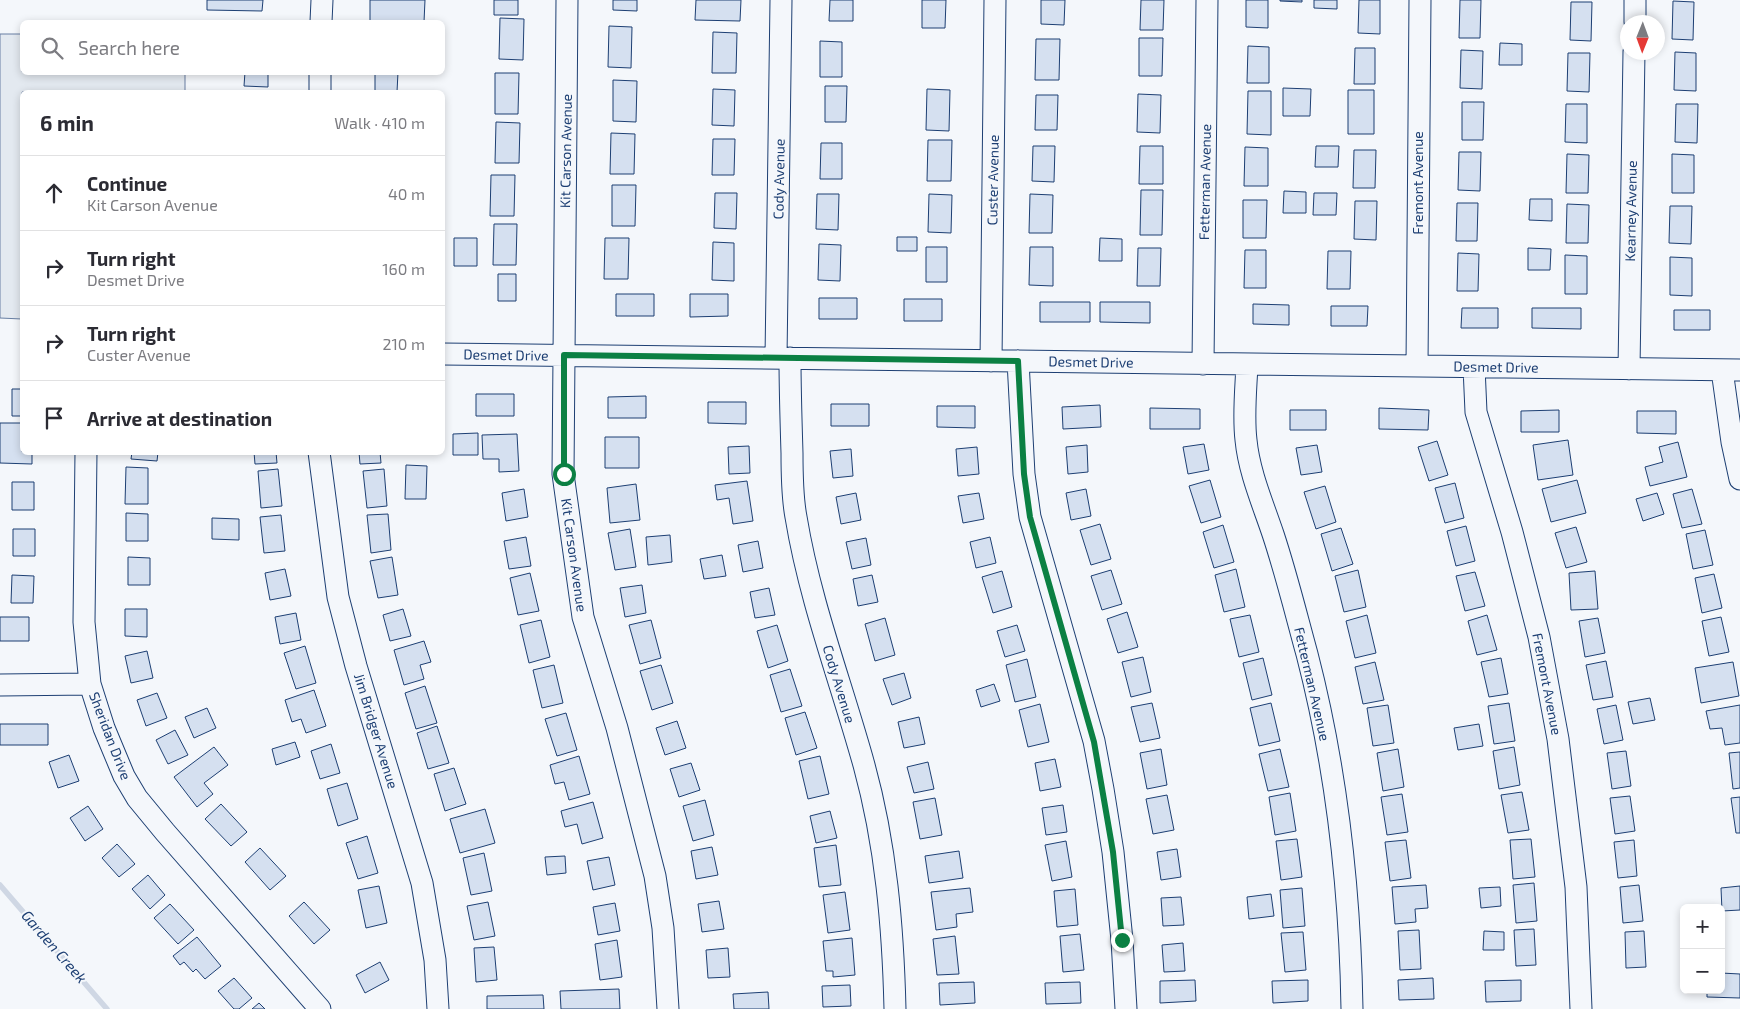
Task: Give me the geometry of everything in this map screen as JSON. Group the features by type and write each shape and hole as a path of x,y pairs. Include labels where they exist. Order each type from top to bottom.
{"street":[{"path":"321,20 322,0"},
{"name":"Kit Carson Avenue","path":"567,0 564,474 582,617 617,728 655,876 663,928 668,1009"},
{"name":"Cody Avenue","path":"781,0 783,358 795,515 804,564 816,609 865,766 889,897 895,1009"},
{"name":"Custer Avenue","path":"991,361 995,0"},
{"name":"Fetterman Avenue","path":"1203,364 1208,0"},
{"name":"Fremont Avenue","path":"1417,366 1420,0"},
{"path":"1635,0 1635,15"},
{"name":"Kearney Avenue","path":"1629,369 1634,60"},
{"path":"320,75 320,90"},
{"name":"Desmet Drive","path":"445,354 1731,370"},
{"path":"1018,361 1024,474 1030,517 1094,742 1113,852 1122,940 1126,1009"},
{"name":"Fetterman Avenue","path":"1247,364 1245,398 1246,440 1254,475 1278,548 1307,655 1331,766 1343,849 1352,959 1352,1009"},
{"name":"Fremont Avenue","path":"1474,367 1476,412 1512,532 1534,618 1558,739 1576,887 1580,1009"},
{"path":"1731,370 1732,442 1740,479"},
{"name":"Sheridan Drive","path":"86,455 84,622 90,684 104,728 124,776 138,798 165,832 320,1009"},
{"name":"Jim Bridger Avenue","path":"319,455 338,597 356,666 422,883 435,960 438,1009"},
{"path":"0,685 90,684"}],"shaded area":[{"path":"0,34 20,34 20,75 185,75 185,90 20,90 20,319 0,318"}],"building":[{"path":"207,0 263,0 262,11 207,10"},
{"path":"370,0 425,0 424,20 370,20"},
{"path":"494,0 518,0 518,15 494,15"},
{"path":"613,0 637,0 637,11 613,10"},
{"path":"696,0 741,0 740,21 695,20"},
{"path":"830,0 853,0 853,21 829,21"},
{"path":"922,0 946,0 945,28 922,28"},
{"path":"1041,0 1065,0 1064,25 1041,24"},
{"path":"1141,0 1164,0 1163,30 1140,30"},
{"path":"1246,0 1268,0 1268,28 1246,27"},
{"path":"1302,0 1302,2 1280,1"},
{"path":"1314,0 1337,0 1337,9 1314,8"},
{"path":"1359,0 1380,0 1380,34 1358,33"},
{"path":"1460,0 1481,0 1480,38 1459,38"},
{"path":"1673,1 1694,2 1693,40 1672,39"},
{"path":"1571,2 1592,2 1591,41 1570,40"},
{"path":"500,18 524,19 523,60 499,59"},
{"path":"609,26 632,27 631,68 608,67"},
{"path":"713,32 737,33 736,73 712,73"},
{"path":"1139,38 1163,38 1162,76 1139,76"},
{"path":"1036,39 1060,39 1059,80 1035,80"},
{"path":"820,41 842,42 842,77 820,77"},
{"path":"1500,43 1522,44 1522,65 1499,65"},
{"path":"1248,46 1269,47 1269,83 1247,83"},
{"path":"1355,48 1375,48 1375,84 1354,84"},
{"path":"1461,50 1483,51 1482,89 1460,88"},
{"path":"1675,52 1696,53 1696,91 1674,90"},
{"path":"1568,53 1590,53 1589,92 1567,91"},
{"path":"495,73 519,73 518,114 495,114"},
{"path":"245,75 268,75 268,87 244,86"},
{"path":"375,75 398,75 397,90 375,90"},
{"path":"613,80 637,81 636,122 613,121"},
{"path":"825,86 847,86 846,122 825,122"},
{"path":"1283,88 1311,89 1310,116 1283,116"},
{"path":"713,89 735,90 734,126 712,125"},
{"path":"927,89 950,90 949,131 926,130"},
{"path":"1348,90 1374,90 1374,134 1348,134"},
{"path":"1248,91 1271,91 1271,135 1247,134"},
{"path":"1138,94 1161,95 1160,133 1137,132"},
{"path":"1036,95 1058,95 1057,130 1035,130"},
{"path":"1462,102 1484,102 1483,140 1462,140"},
{"path":"1566,104 1587,104 1587,143 1565,142"},
{"path":"1676,104 1698,104 1697,143 1675,142"},
{"path":"496,122 520,123 519,163 495,163"},
{"path":"611,133 635,134 634,174 610,174"},
{"path":"713,139 735,139 734,175 712,175"},
{"path":"928,140 952,140 951,181 927,181"},
{"path":"821,143 842,143 842,179 820,179"},
{"path":"1033,146 1055,146 1054,182 1032,181"},
{"path":"1140,146 1163,146 1163,184 1139,184"},
{"path":"1316,146 1339,146 1338,167 1315,167"},
{"path":"1245,147 1268,148 1268,186 1244,186"},
{"path":"1354,150 1376,150 1375,188 1353,188"},
{"path":"1459,152 1481,152 1480,191 1458,190"},
{"path":"1567,154 1589,155 1588,193 1566,193"},
{"path":"1672,154 1694,155 1694,193 1672,193"},
{"path":"491,175 515,175 514,216 490,216"},
{"path":"612,185 636,185 635,226 612,226"},
{"path":"1141,190 1163,190 1162,235 1140,235"},
{"path":"1284,191 1306,192 1306,213 1283,213"},
{"path":"715,193 737,193 736,229 714,228"},
{"path":"1314,193 1337,193 1336,215 1313,215"},
{"path":"817,194 839,194 838,230 816,229"},
{"path":"929,194 952,195 951,233 928,232"},
{"path":"1030,194 1053,195 1052,233 1029,233"},
{"path":"1530,199 1552,199 1552,221 1529,220"},
{"path":"1243,200 1267,200 1266,238 1243,238"},
{"path":"1355,201 1377,201 1376,240 1354,239"},
{"path":"1457,203 1478,203 1477,241 1456,241"},
{"path":"1567,204 1589,205 1588,243 1566,243"},
{"path":"1670,206 1692,206 1691,244 1669,243"},
{"path":"494,224 517,224 516,265 493,265"},
{"path":"897,237 917,237 917,251 897,251"},
{"path":"454,238 477,238 477,266 454,266"},
{"path":"605,238 629,238 628,279 604,279"},
{"path":"1100,238 1122,239 1122,261 1099,261"},
{"path":"713,242 734,243 734,281 712,280"},
{"path":"819,244 841,245 840,281 818,280"},
{"path":"926,247 947,247 947,282 926,282"},
{"path":"1030,247 1053,247 1053,286 1029,285"},
{"path":"1138,248 1161,248 1160,286 1137,286"},
{"path":"1528,248 1551,249 1550,270 1528,270"},
{"path":"1245,250 1266,250 1266,288 1244,288"},
{"path":"1328,251 1351,251 1350,289 1327,289"},
{"path":"1458,253 1479,254 1478,291 1457,291"},
{"path":"1565,255 1587,256 1587,294 1565,294"},
{"path":"1670,257 1692,258 1692,296 1670,295"},
{"path":"498,274 516,274 516,301 498,301"},
{"path":"616,294 654,294 654,316 616,316"},
{"path":"690,294 728,294 728,316 690,317"},
{"path":"819,298 857,298 857,319 819,319"},
{"path":"904,299 942,299 942,321 904,321"},
{"path":"1040,302 1090,302 1090,322 1040,322"},
{"path":"1100,302 1150,302 1150,323 1100,322"},
{"path":"1253,304 1289,305 1289,325 1253,324"},
{"path":"1331,306 1368,306 1367,326 1331,326"},
{"path":"1462,308 1498,308 1498,328 1461,328"},
{"path":"1532,308 1581,308 1581,329 1532,328"},
{"path":"1674,310 1710,310 1710,330 1674,330"},
{"path":"12,389 20,389 20,416 12,416"},
{"path":"476,394 514,394 514,416 476,416"},
{"path":"646,396 646,418 608,418 608,397"},
{"path":"708,402 746,402 746,424 708,423"},
{"path":"831,404 869,404 869,426 831,426"},
{"path":"1100,405 1101,427 1063,429 1062,407"},
{"path":"937,406 975,406 975,428 937,427"},
{"path":"1150,408 1200,409 1200,429 1150,429"},
{"path":"1379,408 1429,410 1428,430 1379,429"},
{"path":"1290,410 1326,410 1326,430 1290,430"},
{"path":"1559,410 1559,432 1521,432 1521,411"},
{"path":"1637,411 1676,411 1676,434 1637,433"},
{"path":"0,423 20,423 20,455 32,455 32,464 0,463"},
{"path":"478,433 478,455 453,455 453,434"},
{"path":"517,434 519,471 499,472 499,459 483,459 482,435"},
{"path":"605,437 639,437 639,468 605,468"},
{"path":"1568,440 1573,475 1538,480 1533,445"},
{"path":"1437,441 1448,475 1429,481 1418,447"},
{"path":"1678,442 1687,477 1650,486 1645,467 1663,462 1659,447"},
{"path":"1204,444 1209,470 1188,474 1183,447"},
{"path":"1087,445 1088,472 1068,474 1066,447"},
{"path":"1317,445 1322,472 1301,475 1296,448"},
{"path":"749,446 750,473 729,474 728,447"},
{"path":"977,447 979,474 958,476 956,449"},
{"path":"851,449 853,476 833,478 830,451"},
{"path":"132,455 158,455 157,461 131,459"},
{"path":"254,455 276,455 277,463 255,464"},
{"path":"359,455 380,455 381,463 360,464"},
{"path":"406,465 427,466 426,499 405,499"},
{"path":"126,467 148,468 148,504 125,504"},
{"path":"278,469 282,506 261,508 258,471"},
{"path":"384,469 387,506 367,508 363,471"},
{"path":"1210,480 1221,517 1201,523 1189,486"},
{"path":"1577,480 1586,513 1551,522 1542,489"},
{"path":"747,481 753,521 733,524 729,498 717,500 715,485"},
{"path":"12,482 34,482 34,510 12,510"},
{"path":"1455,483 1464,518 1445,523 1435,488"},
{"path":"636,484 640,520 610,523 607,488"},
{"path":"1325,486 1336,522 1316,529 1304,492"},
{"path":"524,489 528,517 506,521 502,493"},
{"path":"1086,489 1091,516 1071,520 1066,493"},
{"path":"1692,489 1702,524 1682,528 1673,494"},
{"path":"856,493 861,520 841,524 836,497"},
{"path":"979,493 984,519 963,523 958,496"},
{"path":"1657,493 1664,514 1643,521 1636,499"},
{"path":"126,513 148,514 148,541 126,541"},
{"path":"388,514 391,550 371,553 367,515"},
{"path":"281,515 285,551 264,553 260,517"},
{"path":"212,518 239,519 239,540 212,539"},
{"path":"1100,524 1111,559 1091,565 1080,530"},
{"path":"1223,525 1234,562 1214,568 1203,532"},
{"path":"1466,526 1475,561 1456,566 1447,531"},
{"path":"1576,527 1587,562 1566,568 1555,533"},
{"path":"1341,528 1353,564 1332,571 1321,534"},
{"path":"13,529 35,529 35,556 13,556"},
{"path":"630,529 636,567 615,570 608,533"},
{"path":"1705,530 1713,565 1693,569 1686,534"},
{"path":"670,535 672,562 648,565 646,537"},
{"path":"526,537 531,566 509,569 504,541"},
{"path":"990,537 996,563 976,568 970,542"},
{"path":"866,538 871,565 852,569 846,542"},
{"path":"758,541 763,568 743,572 738,545"},
{"path":"722,555 726,576 704,579 700,559"},
{"path":"128,557 150,558 150,585 128,585"},
{"path":"392,557 398,595 378,598 370,561"},
{"path":"285,569 291,596 270,600 265,573"},
{"path":"1236,569 1245,607 1224,612 1215,575"},
{"path":"1111,570 1122,604 1102,610 1091,576"},
{"path":"1358,570 1366,607 1344,612 1335,576"},
{"path":"1002,571 1012,607 993,613 982,577"},
{"path":"1595,571 1598,609 1571,610 1569,573"},
{"path":"1475,572 1485,606 1465,611 1456,576"},
{"path":"530,573 539,611 518,615 510,578"},
{"path":"1714,574 1722,608 1702,613 1695,578"},
{"path":"12,575 34,576 33,603 11,603"},
{"path":"872,575 878,602 858,606 853,579"},
{"path":"642,585 646,613 625,617 620,588"},
{"path":"769,588 775,615 755,618 750,592"},
{"path":"125,609 147,609 147,637 125,636"},
{"path":"403,609 411,636 390,641 383,615"},
{"path":"1127,612 1138,647 1118,653 1107,619"},
{"path":"296,613 301,640 280,644 275,617"},
{"path":"1250,615 1259,652 1239,657 1230,619"},
{"path":"1367,615 1376,653 1355,658 1346,621"},
{"path":"1487,615 1497,650 1477,655 1468,621"},
{"path":"0,617 29,617 29,641 0,641"},
{"path":"1721,617 1729,652 1709,656 1702,621"},
{"path":"885,618 895,655 875,661 865,624"},
{"path":"1598,618 1605,653 1585,657 1579,621"},
{"path":"541,620 550,657 529,663 520,625"},
{"path":"651,620 661,658 640,664 629,625"},
{"path":"777,625 788,661 768,668 757,631"},
{"path":"1017,625 1025,651 1005,657 997,631"},
{"path":"424,641 431,662 420,665 424,679 404,685 394,650"},
{"path":"305,646 316,683 296,689 284,653"},
{"path":"147,651 153,678 131,683 125,656"},
{"path":"1143,657 1151,692 1131,697 1122,662"},
{"path":"1263,658 1272,695 1252,700 1243,663"},
{"path":"1501,658 1508,694 1489,697 1481,662"},
{"path":"1027,659 1036,697 1015,702 1006,665"},
{"path":"1606,661 1613,697 1593,700 1586,665"},
{"path":"1375,662 1384,700 1363,704 1355,667"},
{"path":"1733,662 1739,696 1701,703 1695,668"},
{"path":"554,665 563,703 542,708 533,670"},
{"path":"661,665 673,703 652,710 640,671"},
{"path":"790,669 802,706 781,712 770,675"},
{"path":"904,673 911,698 892,705 883,679"},
{"path":"994,684 1000,701 981,707 976,690"},
{"path":"425,686 437,723 416,729 405,693"},
{"path":"314,690 326,726 306,733 301,719 292,722 285,700"},
{"path":"157,693 167,718 146,726 137,700"},
{"path":"1650,698 1655,720 1633,724 1628,702"},
{"path":"1152,703 1160,738 1140,742 1131,707"},
{"path":"1271,703 1280,741 1259,746 1250,708"},
{"path":"1509,703 1515,741 1494,744 1488,706"},
{"path":"1040,704 1049,742 1028,747 1019,710"},
{"path":"1388,705 1394,743 1373,746 1367,708"},
{"path":"1616,705 1623,740 1604,744 1597,709"},
{"path":"1740,705 1740,743 1725,745 1722,728 1710,729 1706,711"},
{"path":"207,708 216,728 194,738 185,717"},
{"path":"805,712 817,748 796,755 785,718"},
{"path":"566,713 577,750 557,756 545,719"},
{"path":"919,717 925,744 904,748 898,722"},
{"path":"677,721 686,748 665,755 656,728"},
{"path":"0,724 48,724 48,745 0,745"},
{"path":"1479,724 1483,746 1458,750 1454,728"},
{"path":"437,726 449,763 428,769 417,733"},
{"path":"175,730 188,755 168,764 156,740"},
{"path":"295,742 300,757 276,765 272,749"},
{"path":"331,744 340,773 320,779 311,751"},
{"path":"214,747 228,765 204,783 213,794 197,807 174,777"},
{"path":"1514,747 1520,785 1499,789 1493,751"},
{"path":"1161,749 1167,785 1147,789 1140,753"},
{"path":"1280,749 1289,787 1268,791 1259,754"},
{"path":"1398,749 1404,787 1383,791 1377,753"},
{"path":"1626,751 1631,786 1612,789 1607,753"},
{"path":"1740,752 1740,788 1733,789 1729,753"},
{"path":"69,755 79,781 58,788 49,762"},
{"path":"579,756 590,794 569,800 564,782 555,784 550,765"},
{"path":"820,756 829,794 808,799 799,761"},
{"path":"1055,759 1061,787 1040,791 1035,763"},
{"path":"928,762 934,789 914,793 907,767"},
{"path":"691,763 700,790 679,797 670,769"},
{"path":"454,768 466,804 445,811 434,774"},
{"path":"347,783 358,819 338,826 327,789"},
{"path":"1522,792 1529,830 1508,833 1501,795"},
{"path":"1290,793 1296,831 1275,835 1269,797"},
{"path":"1402,794 1408,832 1387,835 1381,797"},
{"path":"1167,795 1174,830 1153,834 1146,799"},
{"path":"1630,796 1635,831 1615,834 1610,798"},
{"path":"1740,797 1740,833 1736,833 1731,798"},
{"path":"935,798 942,835 920,839 913,802"},
{"path":"705,800 714,835 693,841 683,806"},
{"path":"593,802 603,838 582,844 577,824 565,827 561,811"},
{"path":"221,804 247,832 231,846 205,819"},
{"path":"1063,805 1067,832 1046,835 1042,808"},
{"path":"88,806 103,829 85,841 70,818"},
{"path":"485,809 495,843 460,853 450,819"},
{"path":"830,811 837,838 816,843 810,816"},
{"path":"367,836 378,873 358,879 346,843"},
{"path":"1297,839 1302,877 1281,880 1276,841"},
{"path":"1531,839 1535,877 1513,879 1510,840"},
{"path":"1406,840 1411,878 1390,881 1385,842"},
{"path":"1634,840 1637,876 1618,878 1614,842"},
{"path":"1066,841 1072,877 1052,881 1045,845"},
{"path":"117,844 135,864 119,877 102,858"},
{"path":"836,845 841,885 819,887 814,848"},
{"path":"712,847 718,875 696,879 691,851"},
{"path":"260,848 286,876 270,890 245,862"},
{"path":"1177,849 1181,877 1161,880 1157,852"},
{"path":"959,851 963,878 929,883 925,856"},
{"path":"484,853 492,891 471,895 463,858"},
{"path":"565,856 566,873 547,875 545,857"},
{"path":"609,857 615,885 593,890 587,861"},
{"path":"148,875 165,895 150,909 132,889"},
{"path":"1534,883 1537,921 1516,923 1513,885"},
{"path":"1426,885 1428,908 1415,909 1416,922 1395,924 1392,887"},
{"path":"1639,885 1643,921 1623,923 1620,887"},
{"path":"379,886 387,923 366,928 358,890"},
{"path":"1740,886 1740,910 1725,911 1725,904 1722,904 1721,888"},
{"path":"1500,887 1501,906 1481,908 1479,888"},
{"path":"970,888 973,912 956,914 957,927 936,930 931,892"},
{"path":"1302,888 1305,926 1283,928 1280,890"},
{"path":"1075,889 1078,925 1057,927 1054,891"},
{"path":"845,892 850,930 828,933 823,895"},
{"path":"1271,894 1274,916 1249,919 1247,897"},
{"path":"1181,897 1184,925 1163,926 1161,898"},
{"path":"719,901 724,929 702,932 698,904"},
{"path":"304,902 330,930 314,944 289,916"},
{"path":"488,902 495,936 474,940 467,906"},
{"path":"615,903 620,931 598,935 593,907"},
{"path":"170,904 194,930 178,944 154,918"},
{"path":"1534,929 1536,965 1516,966 1514,930"},
{"path":"1419,930 1421,969 1400,970 1398,931"},
{"path":"1484,931 1504,932 1504,950 1483,950"},
{"path":"1644,931 1646,967 1626,968 1625,932"},
{"path":"1303,932 1306,970 1285,972 1281,933"},
{"path":"1080,934 1084,970 1063,972 1060,936"},
{"path":"955,936 959,974 937,975 933,939"},
{"path":"197,937 221,966 205,979 196,969 193,972 184,962 180,965 173,956"},
{"path":"852,938 855,975 833,977 833,971 826,971 823,941"},
{"path":"617,940 622,977 600,980 595,944"},
{"path":"1183,943 1185,971 1164,972 1162,945"},
{"path":"494,947 497,980 476,982 474,948"},
{"path":"728,948 730,977 708,978 706,950"},
{"path":"380,962 389,980 365,993 356,975"},
{"path":"1725,973 1740,974 1740,998 1707,997 1707,994 1725,994"},
{"path":"234,978 252,998 239,1009 234,1009 218,991"},
{"path":"1433,978 1434,999 1399,1000 1398,980"},
{"path":"1195,980 1196,1001 1160,1003 1160,981"},
{"path":"1308,980 1308,1001 1273,1003 1272,981"},
{"path":"1521,980 1521,1001 1486,1002 1485,981"},
{"path":"974,982 975,1003 940,1005 939,983"},
{"path":"1080,982 1081,1003 1046,1004 1045,983"},
{"path":"850,985 851,1006 823,1007 822,986"},
{"path":"619,989 620,1009 561,1009 560,991"},
{"path":"768,992 769,1009 734,1009 733,994"},
{"path":"543,995 544,1009 487,1009 487,996"},
{"path":"259,1003 265,1009 252,1009"}],"waterway":[{"name":"Garden Creek","path":"0,885 107,1009"}],"route":[{"path":"564,474 564,355 1018,361 1024,474 1030,517 1094,742 1113,852 1122,940"}]}
